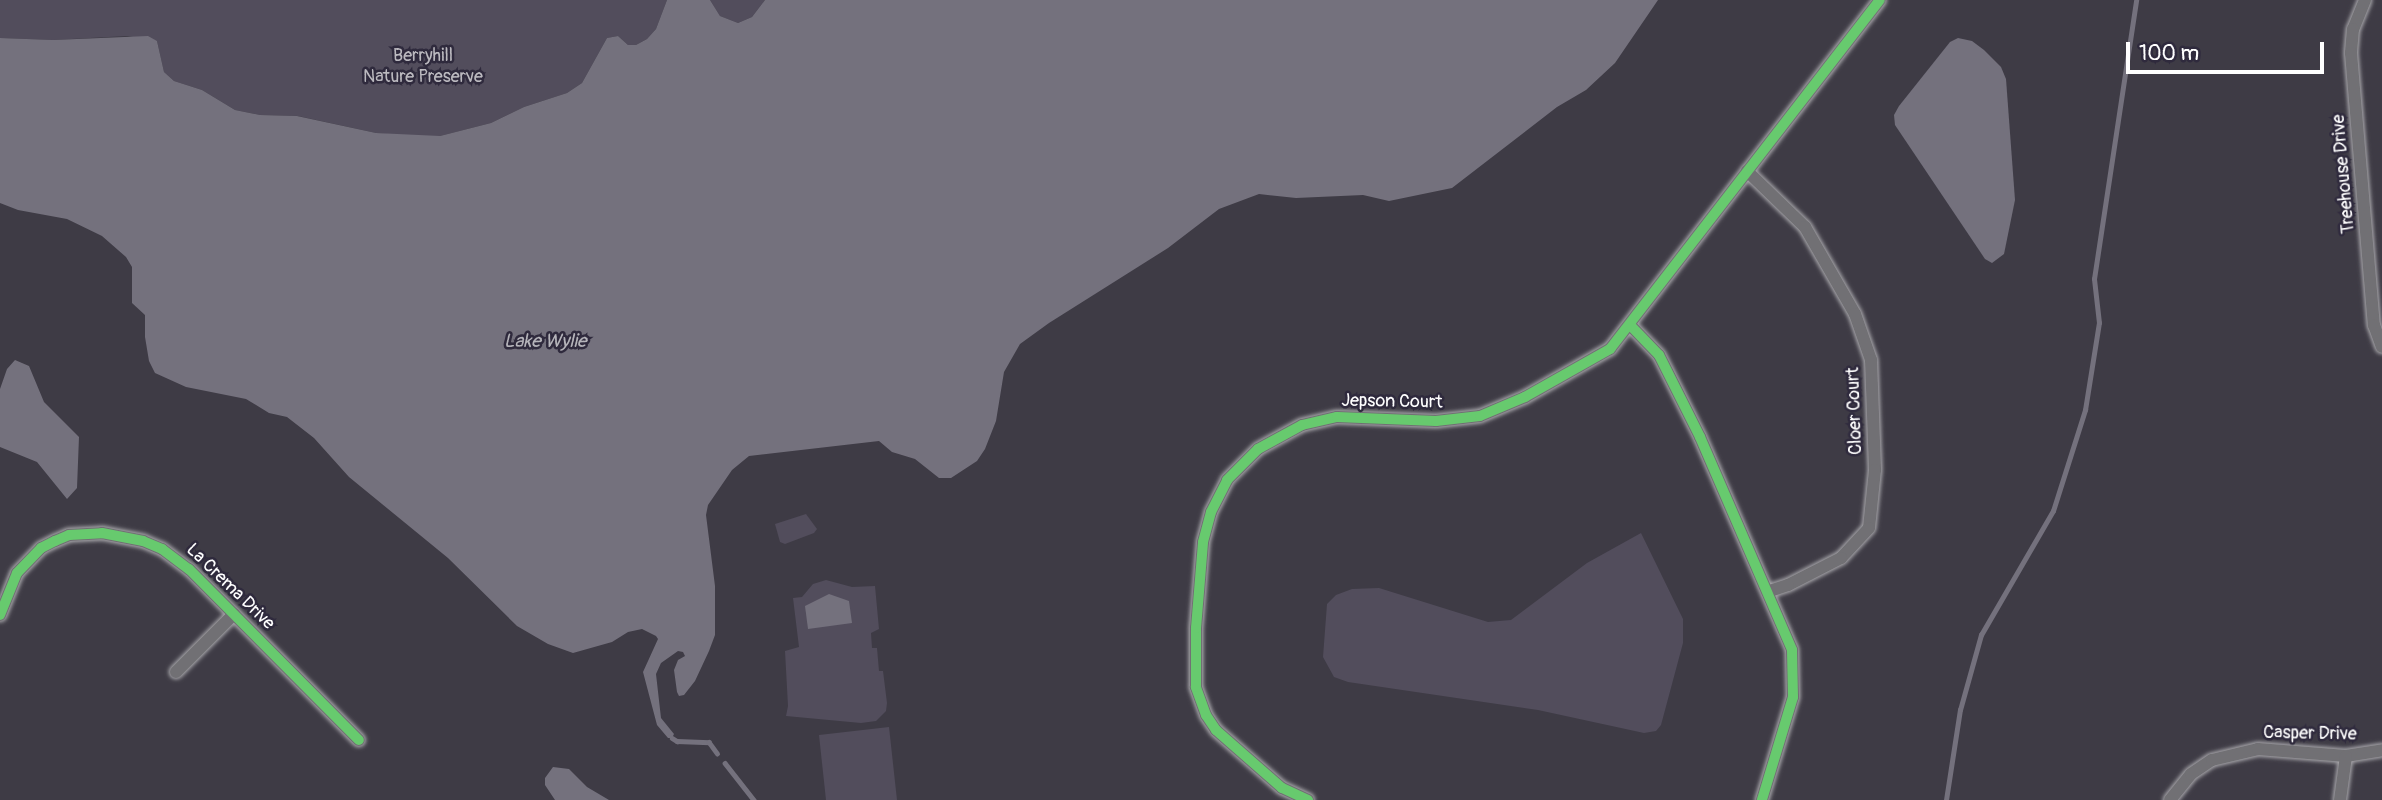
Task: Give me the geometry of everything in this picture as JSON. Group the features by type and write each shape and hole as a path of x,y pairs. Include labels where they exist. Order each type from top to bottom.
{"street":[{"name":"Jepson Court","path":"1308,800 1283,788 1216,730 1206,715 1196,687 1196,628 1203,542 1211,512 1227,481 1258,449 1282,433 1337,417 1436,421 1480,416 1525,397 1610,349 1880,0"},
{"name":"Treehouse Drive","path":"2365,0 2353,30 2351,53 2375,325 2382,347"},
{"name":"Cloer Court","path":"1747,171 1805,227 1855,314 1871,360 1875,470 1869,528 1840,558 1788,585 1769,591"},
{"path":"2367,243 2382,242"},
{"path":"1630,325 1659,355 1769,591 1792,650 1793,697 1762,800"},
{"name":"La Crema Drive","path":"0,615 18,573 28,560 55,541 86,533 124,536 162,548 189,569 359,740"},
{"path":"176,672 234,614"},
{"name":"Casper Drive","path":"2170,800 2191,774 2212,760 2258,749 2346,756 2382,750"},
{"path":"2340,800 2346,756"}],"green space":[{"name":"Berryhill Nature Preserve","path":"0,0 667,0 656,29 647,39 636,45 628,45 618,36 607,38 582,83 567,93 524,107 491,123 440,136 423,137 376,133 298,116 260,115 235,110 202,90 174,81 164,72 157,41 127,36 53,40 0,38"},
{"path":"710,0 765,0 752,17 738,23 720,16"},
{"path":"806,514 817,529 814,533 785,544 780,542 775,524"},
{"path":"1641,533 1683,619 1683,643 1661,725 1656,731 1644,733 1538,710 1348,682 1334,677 1323,657 1327,604 1336,595 1352,589 1379,588 1488,622 1511,620 1587,563"},
{"path":"826,580 852,587 875,586 879,629 871,633 872,648 877,648 879,671 883,671 887,703 886,711 876,721 861,723 786,716 788,706 785,651 799,647 793,598 802,597 813,584"},
{"path":"889,727 897,800 826,800 819,735"}],"water":[{"name":"Lake Wylie","path":"667,0 710,0 720,16 738,23 752,17 765,0 1658,0 1615,63 1586,90 1557,107 1452,188 1389,201 1363,195 1296,198 1259,194 1219,209 1168,248 1049,323 1020,344 1004,372 996,421 985,449 977,461 951,478 939,478 915,459 892,452 879,441 749,456 732,470 708,505 706,515 715,586 715,635 709,651 695,681 684,695 679,696 677,692 674,670 678,660 685,656 683,652 678,651 661,663 656,674 661,718 674,734 672,738 668,738 657,725 643,672 658,639 656,636 642,629 628,632 612,642 573,653 548,644 517,626 448,558 349,477 314,438 287,417 269,413 246,399 186,387 155,373 149,361 145,315 132,303 132,267 126,257 102,236 67,219 18,210 0,203 0,38 53,40 148,36 157,41 164,72 174,81 202,90 235,110 260,115 297,116 376,133 440,136 491,123 524,107 567,93 582,83 607,38 618,36 628,45 636,45 647,39 656,29"},
{"path":"1958,38 1972,41 1984,50 2001,67 2006,79 2015,200 2004,254 1992,263 1985,259 1895,125 1894,115 1899,106 1950,42"},
{"path":"15,360 29,366 44,402 79,437 77,488 67,499 37,462 0,447 0,389 7,369"},
{"path":"829,594 849,601 852,623 808,629 805,606"},
{"path":"553,767 569,769 587,787 609,800 555,800 545,785 545,778"}],"waterway":[{"path":"1946,800 1960,710 1981,635 2053,511 2085,410 2099,323 2094,279 2136,0"},
{"path":"672,738 677,741 709,742 717,753"},
{"path":"725,763 754,800"}],"cycle path":[{"path":"1308,800 1282,788 1216,730 1206,715 1196,687 1196,628 1203,542 1211,512 1227,480 1258,449 1302,425 1337,417 1436,421 1480,416 1525,397 1610,349 1880,0"},
{"path":"1630,325 1659,355 1700,437 1792,650 1793,697 1762,800"},
{"path":"0,615 17,573 41,548 69,535 102,533 143,541 162,549 189,569 359,740"}]}
